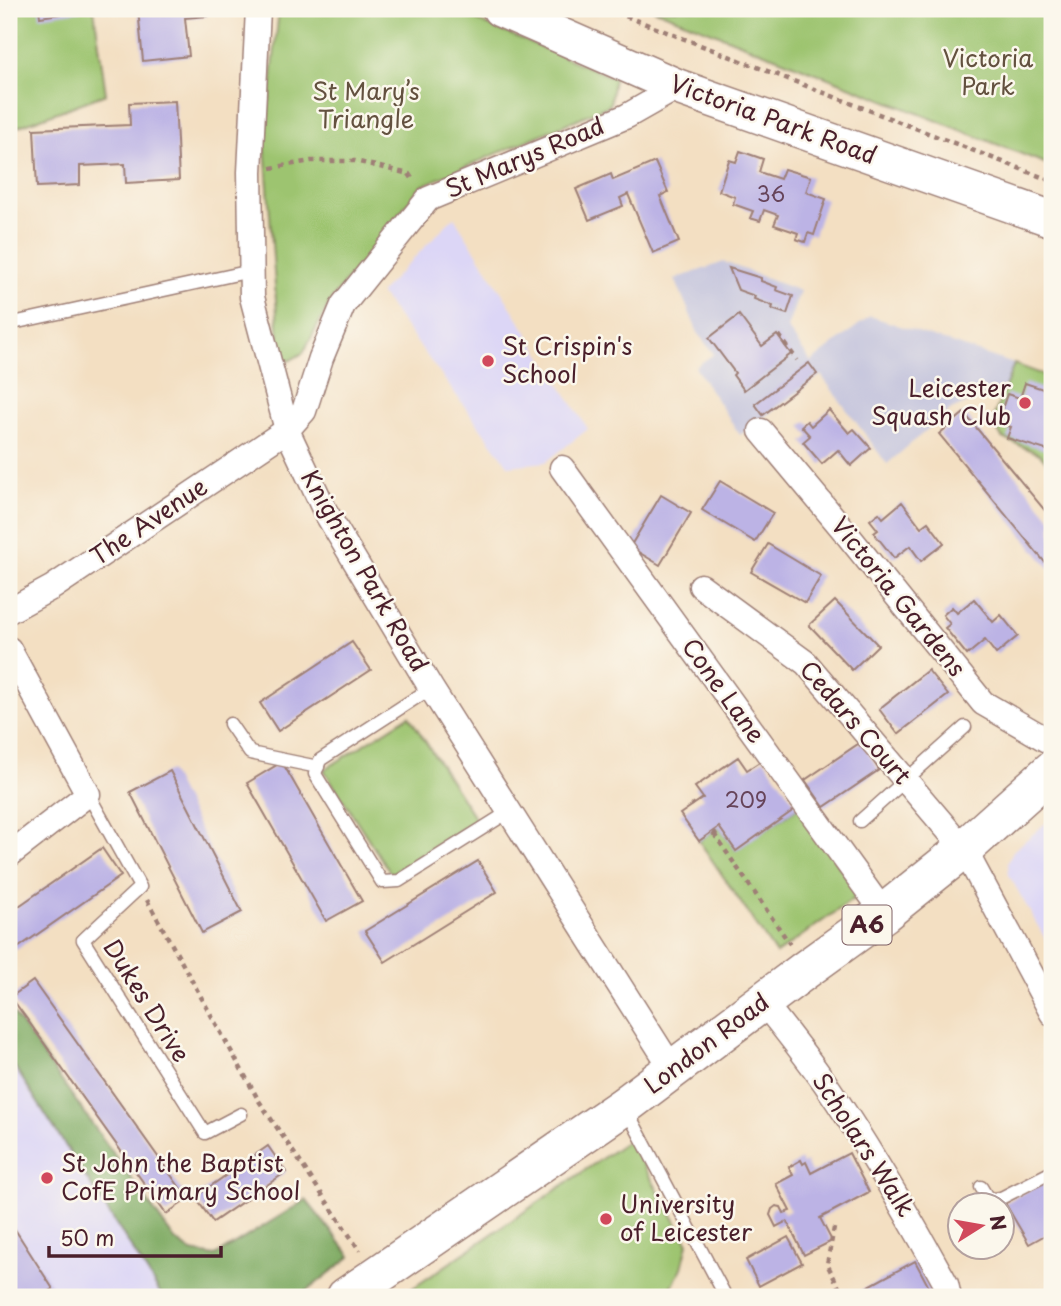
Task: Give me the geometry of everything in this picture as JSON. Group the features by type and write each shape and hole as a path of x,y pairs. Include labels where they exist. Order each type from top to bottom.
{"main road":[{"name":"Victoria Park Road","path":"500,9 678,88 1052,219"},
{"name":"London Road","path":"346,1297 624,1106 884,913 964,849 1052,770"}],"street":[{"name":"Knighton Park Road","path":"258,9 250,172 252,297 287,430 325,511 431,688 673,1070"},
{"name":"St Marys Road","path":"287,430 304,411 321,358 343,305 428,199 627,116 678,88"},
{"name":"The Avenue","path":"9,611 53,587 287,430"},
{"name":"Victoria Gardens","path":"761,431 983,703 1052,743"},
{"name":"Cone Lane","path":"562,468 884,913"},
{"name":"Cedars Court","path":"701,586 806,663 964,849 1052,1013"},
{"path":"9,649 88,794 9,855"},
{"name":"Scholars Walk","path":"763,1002 824,1081 850,1121 904,1207 946,1284 949,1297"}],"lane":[{"path":"13,323 251,271"},
{"path":"431,688 320,761 315,774 383,883 399,881 510,811"},
{"path":"230,724 250,753 318,767"},
{"path":"860,821 965,727"},
{"path":"88,794 140,887"},
{"name":"Dukes Drive","path":"140,887 83,940 205,1133 240,1114"},
{"path":"624,1106 726,1297"},
{"path":"981,1187 987,1197 1001,1198 1052,1172"}],"path":[{"path":"607,9 1052,181"},
{"path":"250,172 311,161 355,161 409,174 428,199"},
{"path":"779,335 797,360"},
{"path":"721,830 713,833 791,944"},
{"path":"140,887 259,1101 365,1259"},
{"path":"834,1228 827,1264 844,1297"}],"shaded area":[{"name":"St Crispin's School","path":"454,217 588,429 546,462 509,466 380,293"},
{"path":"724,262 800,291 787,328 811,362 870,316 1014,364 1005,386 949,411 887,464 821,375 740,435 695,367 714,354 699,335 675,279"},
{"path":"1052,818 1052,951 1009,875 1008,863 1013,851"},
{"name":"St John the Baptist CofE Primary School","path":"9,1058 163,1297 9,1297"}],"green space":[{"path":"9,9 94,9 106,94 9,130"},
{"name":"St Mary’s Triangle","path":"279,9 450,9 614,78 610,105 421,186 332,299 303,353 289,361 280,357 265,145"},
{"name":"Victoria Park","path":"653,9 1052,9 1052,166"},
{"name":"Leicester Squash Club","path":"1014,364 1052,378 1052,468 1040,454 1002,438 992,421"},
{"path":"409,716 476,820 391,874 324,770"},
{"path":"798,807 859,895 776,954 699,841 719,827 736,850"},
{"path":"9,1007 175,1240 192,1252 215,1256 306,1200 351,1256 299,1297 163,1297 9,1058"},
{"name":"University of Leicester","path":"629,1140 688,1243 682,1268 666,1297 400,1297"}],"building":[{"path":"39,9 80,9 80,11 40,17"},
{"path":"138,9 206,9 207,16 185,18 189,56 143,61"},
{"path":"175,101 179,180 126,183 125,164 80,166 80,185 37,187 34,129 130,125 129,103"},
{"path":"740,151 763,159 759,172 780,179 784,169 811,177 806,192 826,199 814,235 808,233 805,242 796,239 798,233 774,225 778,215 764,210 760,221 750,218 753,211 733,204 735,197 719,191 729,160 736,162"},
{"path":"655,162 668,192 660,196 679,242 653,253 628,194 620,198 623,206 589,220 576,189 611,174 613,180"},
{"path":"729,268 761,278 761,281 777,287 776,290 793,296 787,314 772,309 773,306 738,290"},
{"path":"739,315 762,346 777,335 791,354 744,390 709,338"},
{"path":"809,363 817,374 763,415 755,404"},
{"name":"Leicester Squash Club","path":"1025,383 1052,392 1052,452 1007,438 1011,427 997,423 1007,394 1020,398"},
{"path":"829,410 849,433 854,429 871,448 851,466 838,450 822,464 803,442 810,436 801,426 807,421 811,426"},
{"path":"964,413 1052,519 1052,571 939,434"},
{"path":"720,481 773,513 755,542 702,510"},
{"path":"661,495 691,513 660,565 630,547"},
{"path":"902,502 921,527 928,522 944,543 921,561 910,546 894,558 874,533 878,530 870,520 879,513 883,518"},
{"path":"768,544 821,576 805,603 751,572"},
{"path":"974,599 993,622 1001,615 1018,636 996,654 985,640 967,655 945,628 950,624 943,615 952,607 957,613"},
{"path":"835,601 878,645 852,670 809,625"},
{"path":"352,642 371,670 278,731 260,703"},
{"path":"928,670 948,695 898,734 879,709"},
{"path":"861,742 879,770 824,807 805,780"},
{"path":"738,757 747,770 764,759 798,807 736,851 719,827 699,841 680,814 703,798 695,787"},
{"path":"282,762 362,901 326,921 247,783"},
{"path":"170,771 242,912 202,933 130,792"},
{"path":"102,848 121,876 9,954 9,913"},
{"path":"478,861 497,892 385,962 365,931"},
{"path":"33,981 188,1199 166,1214 11,997"},
{"path":"268,1146 286,1172 213,1222 195,1197"},
{"path":"849,1153 869,1192 820,1218 832,1241 804,1255 787,1221 776,1227 770,1215 776,1206 781,1207 784,1213 790,1211 776,1184 793,1175 789,1167 801,1160 803,1164 806,1162 811,1173"},
{"path":"1052,1178 1052,1242 1047,1234 1029,1244 1016,1222 1016,1197"},
{"path":"9,1220 53,1289 41,1297 9,1297"},
{"path":"788,1237 802,1263 759,1286 746,1260"},
{"path":"915,1261 931,1291 920,1297 849,1297"}],"place":[{"name":"St Crispin's School","path":"488,361"},
{"name":"Leicester Squash Club","path":"1025,403"},
{"name":"St John the Baptist CofE Primary School","path":"47,1178"},
{"name":"University of Leicester","path":"606,1219"}]}
